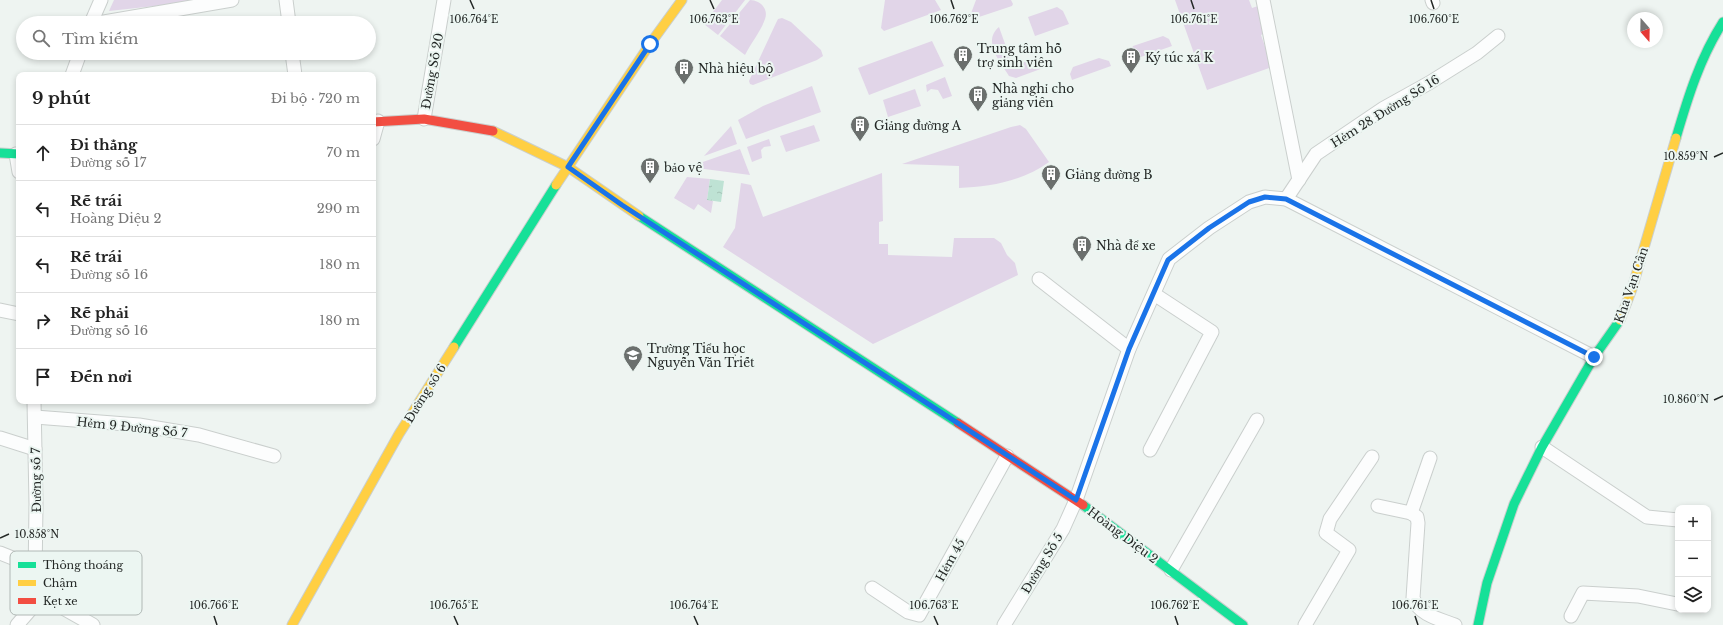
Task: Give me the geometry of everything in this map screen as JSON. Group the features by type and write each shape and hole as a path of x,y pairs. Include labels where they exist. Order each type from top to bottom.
{"street":[{"path":"94,16 101,0"},
{"path":"139,16 232,0"},
{"path":"286,0 288,16"},
{"name":"Đường Số 20","path":"424,119 444,0"},
{"name":"Đường số 6","path":"292,625 399,434 568,167 682,0"},
{"path":"1263,0 1299,180"},
{"name":"Kha Vạn Cân","path":"1478,625 1487,583 1514,504 1542,447 1594,357 1619,324 1634,282 1689,92 1711,41 1723,24"},
{"name":"Hẻm 28 Đường Số 16","path":"1286,199 1316,154 1384,108 1429,83 1477,52 1498,36"},
{"path":"73,72 77,60"},
{"path":"293,60 295,72"},
{"name":"Hoàng Diệu 2","path":"376,122 424,119 497,132 568,167 622,205 654,224 1076,500 1243,625"},
{"path":"0,153 16,154"},
{"name":"Đường Số 5","path":"1004,625 1063,529 1076,500 1129,349 1168,260 1209,228 1249,202 1265,197 1286,199"},
{"path":"1286,199 1594,357"},
{"path":"1039,279 1129,349"},
{"path":"1150,450 1212,332 1154,294"},
{"path":"0,310 16,313"},
{"name":"Đường số 7","path":"34,404 35,551"},
{"name":"Hẻm 9 Đường Số 7","path":"34,417 139,425 199,435 274,456"},
{"path":"1171,570 1258,420"},
{"path":"0,438 35,449"},
{"path":"1542,447 1647,517 1675,520"},
{"name":"Hẻm 45","path":"872,588 908,612 919,614 1007,456"},
{"path":"1305,625 1349,550 1326,533 1330,519 1372,458"},
{"path":"1411,513 1430,458"},
{"path":"1378,506 1411,513 1417,517 1418,523 1413,598 1420,611 1455,625"},
{"path":"0,553 10,557"},
{"path":"1571,616 1583,593 1638,596 1675,604"},
{"name":"Đường số 7","path":"17,625 26,615"},
{"path":"75,615 92,625"}],"shaded area":[{"path":"114,0 210,0 109,11"},
{"path":"722,0 745,0 718,35 704,24"},
{"path":"750,0 760,3 766,11 766,15 761,28 745,55 720,36"},
{"path":"885,0 935,0 941,10 884,31 881,28"},
{"path":"976,0 1011,0 1013,4 1012,6 973,19 970,16"},
{"path":"1175,0 1249,0 1252,8 1261,5 1267,32 1261,35 1272,67 1207,90"},
{"path":"1057,7 1063,11 1069,24 1035,36 1028,17"},
{"path":"782,18 791,22 821,50 823,56 817,60 753,85 750,84 749,81 776,23 778,19"},
{"path":"999,27 1013,66 1042,56 1046,67 1016,78 1009,76 997,58 992,45 994,33"},
{"path":"1163,36 1169,39 1172,46 1132,60 1129,54 1133,46"},
{"path":"932,41 944,66 869,95 858,68"},
{"path":"1099,58 1109,61 1111,66 1072,80 1070,74 1073,67"},
{"path":"945,77 952,96 943,99 938,90 931,89 927,92 926,85"},
{"path":"812,86 821,112 746,139 738,120 763,106"},
{"path":"915,89 921,106 888,117 883,100"},
{"path":"814,125 820,141 786,152 780,136"},
{"path":"1020,125 1026,129 1049,162 1039,169 1006,182 959,188 959,166 902,164 1011,127"},
{"path":"731,126 737,144 704,156"},
{"path":"769,139 771,146 764,147 761,150 762,158 752,162 747,147"},
{"path":"740,149 750,175 697,168 700,163"},
{"path":"882,173 883,221 879,222 879,244 888,244 888,255 952,257 954,238 994,238 1001,243 1007,255 1015,263 1018,275 873,344 723,247 735,228 741,183 751,185 763,217"},
{"path":"687,177 710,179 707,200 713,201 711,213 698,204 694,210 674,198"}],"water":[{"path":"710,179 724,181 721,202 707,200"}],"traffic: fast":[{"path":"1676,138 1701,64 1723,22"},
{"path":"0,153 16,154"},
{"path":"454,347 556,185"},
{"path":"639,216 958,423"},
{"path":"1478,625 1487,583 1514,504 1542,447 1594,357 1620,320"},
{"path":"1083,505 1243,625"}],"traffic: slow":[{"path":"556,185 650,44 682,0"},
{"path":"493,131 568,167 639,216"},
{"path":"1620,320 1632,289 1676,138"},
{"path":"292,625 399,434 454,347"}],"traffic: jam":[{"path":"376,122 424,119 493,131"},
{"path":"958,423 1083,505"}],"place":[{"name":"Trung tâm hỗ trợ sinh viên","path":"963,72"},
{"name":"Ký túc xá K","path":"1131,74"},
{"name":"Nhà hiệu bộ","path":"684,85"},
{"name":"Nhà nghỉ cho giảng viên","path":"978,112"},
{"name":"Giảng đường A","path":"860,142"},
{"name":"bảo vệ","path":"650,184"},
{"name":"Giảng đường B","path":"1051,191"},
{"name":"Nhà để xe","path":"1082,262"},
{"name":"Trường Tiểu học Nguyễn Văn Triết","path":"633,372"}],"route":[{"path":"650,44 568,167 622,205 654,224 1076,500 1129,349 1168,260 1209,228 1249,202 1265,197 1286,199 1594,357"}]}
